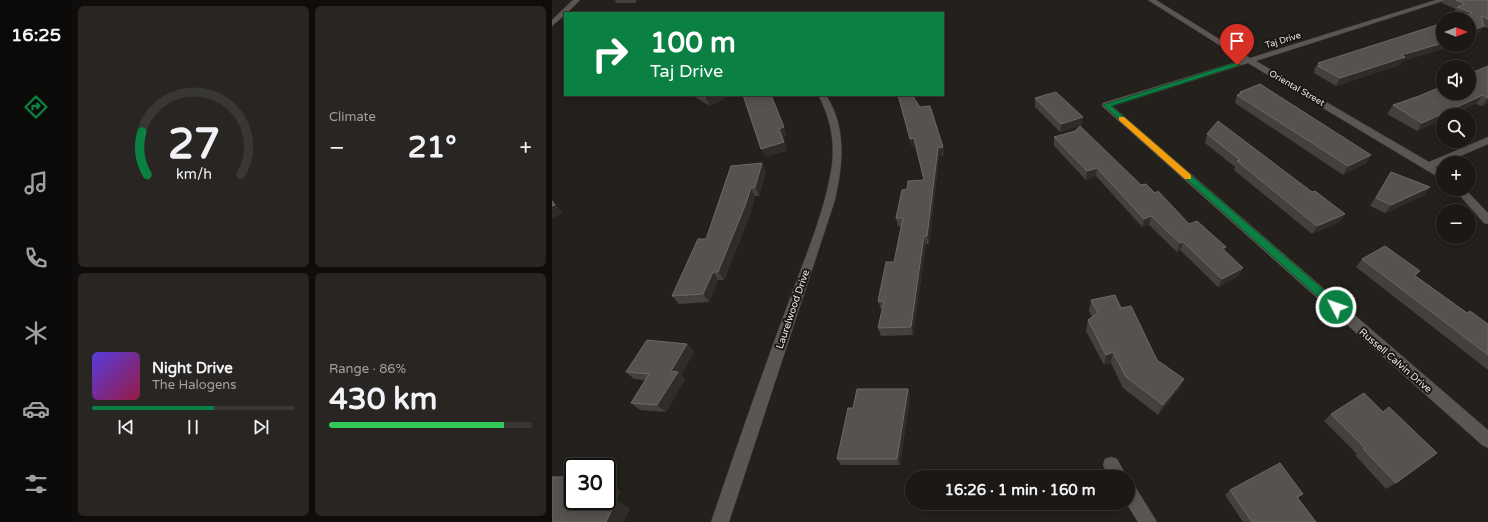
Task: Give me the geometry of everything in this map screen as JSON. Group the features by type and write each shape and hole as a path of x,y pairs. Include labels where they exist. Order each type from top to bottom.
{"street":[{"path":"564,12 577,0"},
{"name":"Oriental Street","path":"1151,0 1436,172"},
{"name":"Taj Drive","path":"1106,105 1444,0"},
{"path":"552,24 564,12"},
{"name":"Laurelwood Drive","path":"720,522 828,208 838,163 836,133 829,105 823,96"},
{"name":"Russell Calvin Drive","path":"1106,105 1488,440"},
{"path":"1428,166 1488,140"},
{"path":"1466,196 1488,220"},
{"path":"1135,502 1148,522"}],"building":[{"path":"1456,0 1488,0 1488,19 1481,16 1484,26 1476,29 1476,12 1470,12 1457,7 1465,4"},
{"path":"1436,25 1436,45 1401,55 1405,57 1340,78 1318,66 1321,65 1318,63"},
{"path":"1488,66 1488,98 1483,95 1476,98 1476,71"},
{"path":"1260,84 1371,155 1348,166 1237,95 1242,93 1240,92"},
{"path":"1436,89 1436,100 1472,100 1455,108 1436,108 1436,117 1422,123 1393,105"},
{"path":"1056,92 1083,117 1061,124 1035,98"},
{"path":"743,96 771,96 784,127 779,129 784,142 761,149"},
{"path":"898,96 913,96 920,107 930,106 943,147 938,148 927,236 924,236 911,327 878,328 884,301 878,301 886,262 894,262 903,218 896,218 902,190 907,189 908,181 924,180 914,138 910,139"},
{"path":"1218,121 1312,192 1315,191 1345,214 1317,226 1237,161 1240,160 1207,134"},
{"path":"1080,126 1141,185 1146,184 1155,193 1158,191 1189,224 1197,221 1226,247 1222,248 1243,268 1222,279 1183,242 1180,243 1151,216 1144,219 1097,168 1087,171 1054,137 1075,131"},
{"path":"762,163 755,187 751,188 718,272 713,272 703,294 672,296 698,239 706,239 731,166"},
{"path":"1391,172 1430,187 1391,205 1376,198"},
{"path":"1385,246 1420,271 1414,275 1467,313 1470,311 1488,324 1488,355 1362,259"},
{"path":"1115,295 1121,308 1131,306 1157,360 1184,379 1163,405 1126,377 1113,352 1106,355 1088,320 1098,313 1091,300"},
{"path":"647,340 687,344 671,371 678,372 657,405 631,403 649,374 626,372"},
{"path":"857,389 908,389 897,459 837,459 848,408 853,408"},
{"path":"1364,393 1383,412 1389,407 1437,453 1396,483 1363,449 1365,448 1331,414"},
{"path":"1280,463 1303,494 1297,497 1316,522 1252,522 1230,490"},
{"path":"552,477 564,477 564,510 612,510 606,522 552,522"}],"slow traffic":[{"path":"1121,119 1188,177"}],"route":[{"path":"1237,65 1106,105 1336,307"}]}
